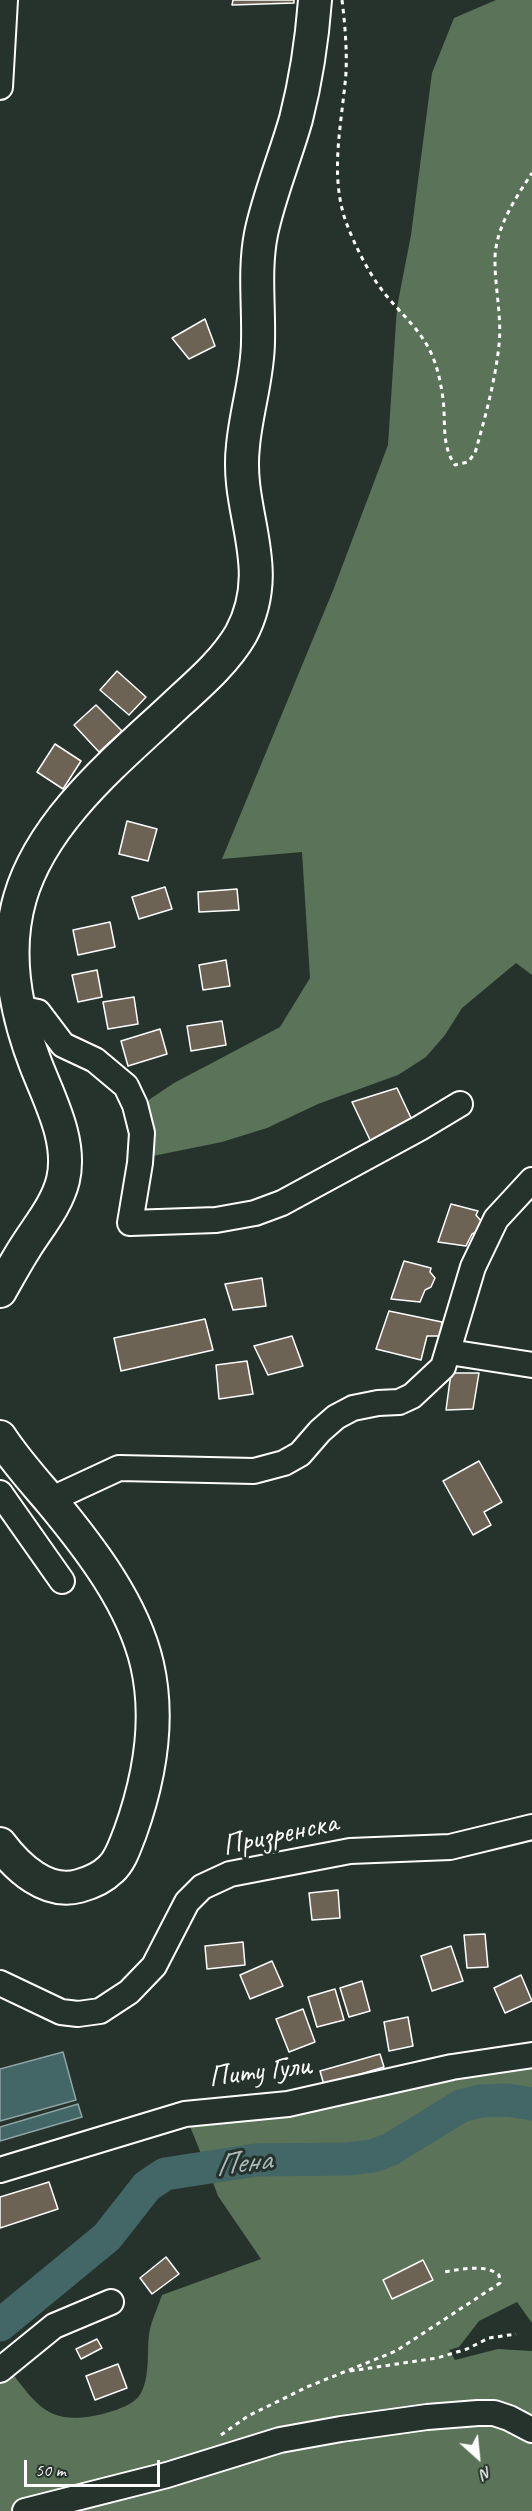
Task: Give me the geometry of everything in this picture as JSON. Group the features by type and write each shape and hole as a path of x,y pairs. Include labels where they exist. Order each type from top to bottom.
{"main road":[{"path":"0,1291 55,1201 65,1170 61,1132 29,1046 18,1008 13,971 15,921 19,899 37,856 54,830 91,787 208,675 235,643 252,605 257,568 243,477 242,449 258,342 256,276 258,253 267,211 304,87 315,0"},
{"path":"0,1437 10,1453 47,1496 99,1564 138,1633 152,1694 153,1729 149,1760 134,1820 123,1852 111,1869 91,1882 70,1888 51,1887 22,1868 0,1844"}],"street":[{"path":"0,87 5,0"},
{"path":"18,1008 38,1012 63,1045 95,1060 126,1086 135,1105 142,1133 140,1163 130,1223 216,1220 255,1213 282,1203 460,1104"},
{"path":"18,1518 47,1496 119,1468 254,1471 284,1462 300,1454 336,1417 353,1408 399,1402 412,1396 443,1367 473,1267 496,1220 532,1180"},
{"path":"449,1352 532,1365"},
{"path":"0,1493 62,1581"},
{"name":"Призренска","path":"0,1983 61,2012 78,2014 100,2011 129,1992 154,1966 187,1902 202,1887 230,1874 350,1851 450,1847 532,1827"},
{"name":"Питу Гули","path":"0,2170 185,2114 288,2103 452,2067 532,2055"},
{"path":"0,2370 54,2326 111,2302"},
{"path":"25,2511 167,2475 280,2440 341,2428 478,2413 502,2416 532,2430"}],"path":[{"path":"342,0 346,69 337,160 336,180 339,200 346,223 373,277 423,337 433,357 444,400 445,442 448,455 455,465 468,462 475,453 495,370 500,342 495,261 496,240 532,173"},
{"path":"221,2435 248,2416 396,2350 490,2292 500,2283 499,2275 493,2270 443,2272"},
{"path":"344,2372 437,2358 467,2349 489,2338 516,2334"}],"green space":[{"path":"496,0 532,0 532,975 516,963 462,1008 445,1035 426,1057 398,1075 318,1104 267,1128 222,1142 148,1157 145,1105 150,1099 174,1083 280,1027 310,978 302,852 222,859 334,588 388,445 397,307 411,235 432,73 454,18"},
{"path":"532,2055 532,2104 493,2100 478,2102 453,2112 386,2151 362,2158 294,2159 206,2166 185,2114"},
{"path":"508,2107 532,2111 532,2323 517,2302 479,2321 459,2347 449,2350 455,2360 498,2349 532,2351 532,2511 0,2511 0,2370 6,2365 37,2403 58,2415 71,2418 87,2417 121,2408 134,2401 144,2386 150,2329 162,2295 261,2259 218,2196 211,2177 309,2171 382,2162 414,2149 469,2118"}],"water":[{"path":"63,2052 76,2100 0,2121 0,2069"},
{"path":"78,2104 82,2117 0,2141 0,2127"}],"building":[{"path":"233,0 294,0 294,3 232,5"},
{"path":"205,319 215,346 189,359 172,338"},
{"path":"117,671 146,697 129,715 100,690"},
{"path":"96,705 122,731 99,752 74,725"},
{"path":"55,744 81,761 63,789 37,772"},
{"path":"127,821 157,829 148,861 119,854"},
{"path":"165,887 172,909 139,919 132,897"},
{"path":"237,889 239,910 199,912 198,892"},
{"path":"110,922 115,947 78,955 73,930"},
{"path":"226,960 230,986 203,990 199,965"},
{"path":"97,970 102,997 78,1002 72,975"},
{"path":"134,997 138,1024 108,1029 103,1002"},
{"path":"222,1021 226,1045 191,1051 187,1026"},
{"path":"160,1029 167,1054 128,1066 121,1041"},
{"path":"397,1088 412,1120 371,1142 352,1102"},
{"path":"451,1204 478,1211 476,1215 482,1222 466,1246 438,1242"},
{"path":"404,1261 431,1268 430,1272 435,1278 431,1287 425,1290 420,1302 391,1299"},
{"path":"262,1278 266,1306 233,1310 225,1284"},
{"path":"389,1311 442,1322 440,1336 427,1336 421,1360 376,1349"},
{"path":"205,1319 213,1350 121,1371 114,1338"},
{"path":"292,1336 303,1366 268,1375 254,1346"},
{"path":"247,1361 253,1394 219,1399 216,1365"},
{"path":"451,1373 479,1373 473,1409 446,1410"},
{"path":"479,1461 502,1502 484,1512 491,1525 473,1535 443,1481"},
{"path":"338,1890 340,1918 312,1920 309,1893"},
{"path":"485,1934 488,1967 467,1968 464,1935"},
{"path":"243,1942 245,1965 207,1969 205,1946"},
{"path":"451,1946 463,1981 432,1991 421,1956"},
{"path":"272,1961 283,1986 250,1999 240,1975"},
{"path":"521,1975 532,2001 505,2013 494,1988"},
{"path":"362,1981 370,2011 349,2017 340,1988"},
{"path":"335,1989 344,2020 317,2027 308,1997"},
{"path":"303,2009 315,2042 289,2052 276,2019"},
{"path":"408,2017 413,2046 389,2051 384,2022"},
{"path":"380,2054 384,2067 324,2085 320,2071"},
{"path":"49,2182 58,2209 0,2228 0,2197"},
{"path":"166,2257 179,2274 152,2294 140,2278"},
{"path":"423,2260 433,2280 392,2299 383,2280"},
{"path":"97,2339 102,2348 81,2359 76,2349"},
{"path":"118,2364 127,2388 95,2400 86,2376"}],"waterway":[{"name":"Пена","path":"0,2325 107,2237 147,2186 165,2174 256,2160 347,2159 373,2156 391,2149 461,2106 480,2101 508,2100 532,2104"}]}
